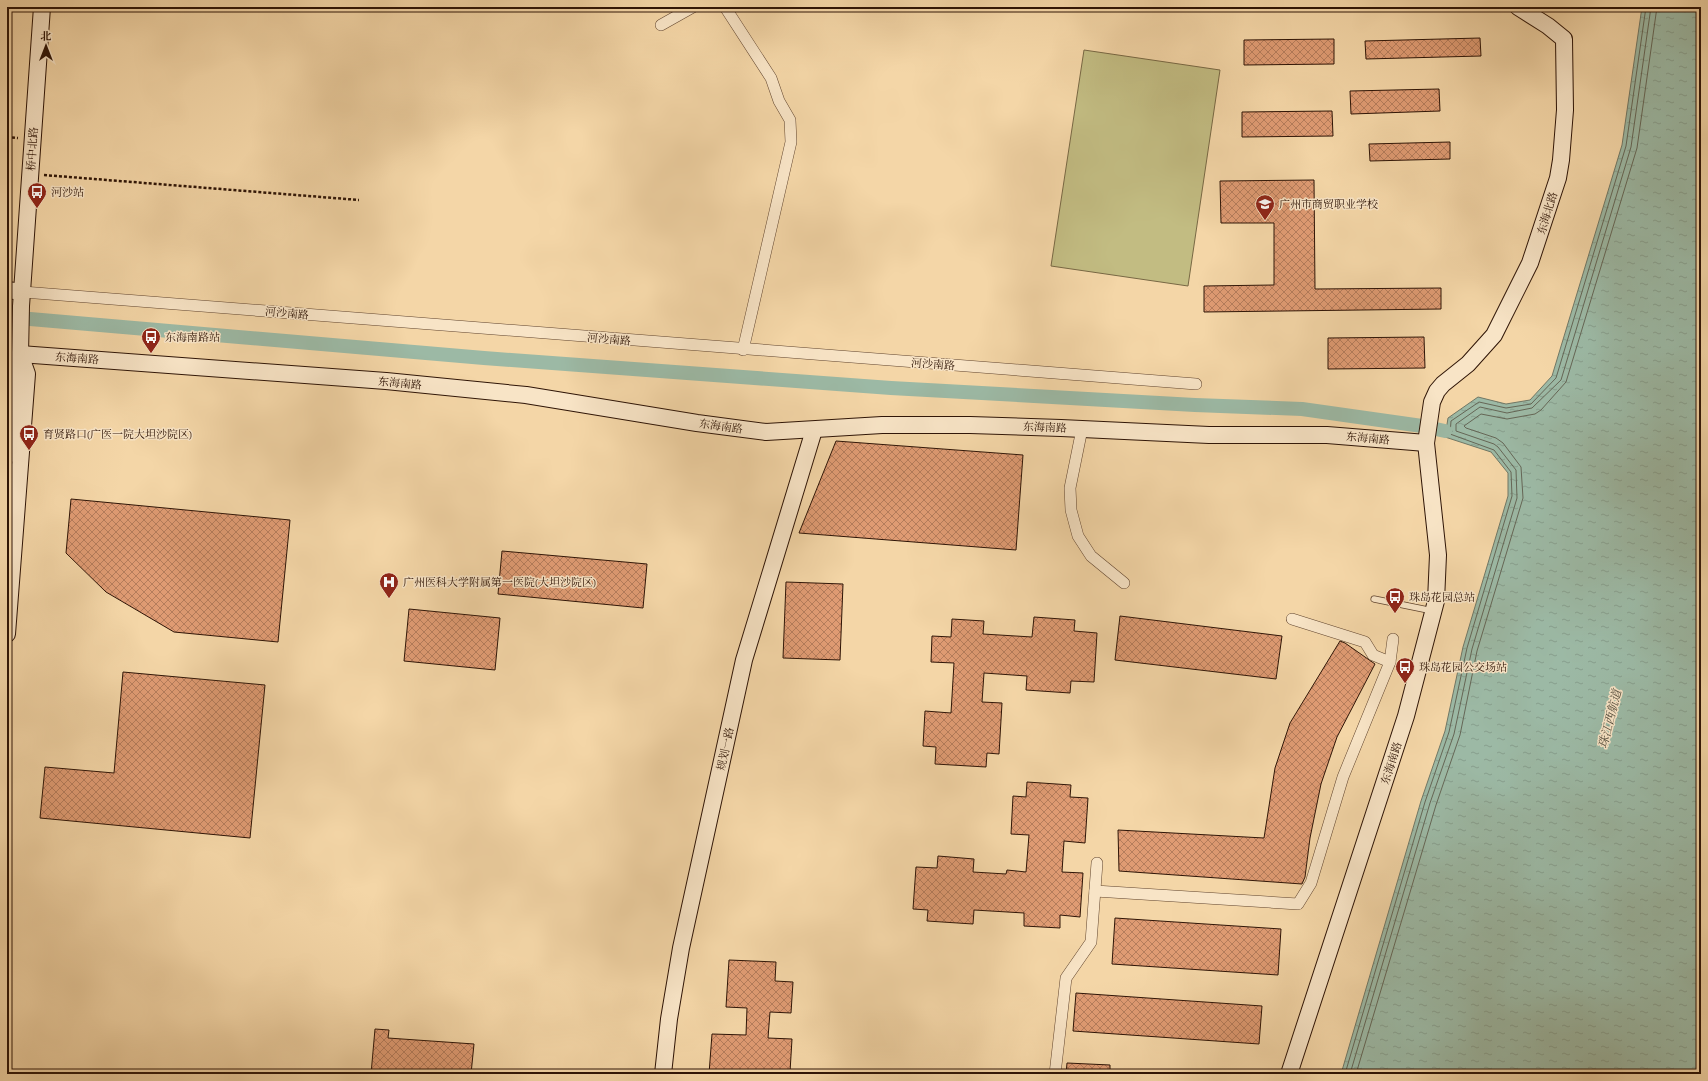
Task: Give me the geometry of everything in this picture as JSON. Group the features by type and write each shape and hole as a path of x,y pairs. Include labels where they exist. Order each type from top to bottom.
{"street":[{"name":"桥中北路","path":"20,351 17,296 30,174 42,7"},
{"path":"661,25 693,7"},
{"path":"725,7 771,78 779,101 790,120 791,142 743,350"},
{"name":"东海北路","path":"1431,408 1434,396 1442,384 1468,364 1494,334 1530,263 1558,178 1563,142 1565,110 1564,39 1548,26 1518,7"},
{"name":"河沙南路","path":"17,296 1196,384"},
{"path":"7,456 14,374 20,351"},
{"path":"7,634 27,374 20,351"},
{"name":"东海南路","path":"20,351 393,382 526,395 732,428 766,432 882,425 929,425 1024,426 1230,435 1426,437"},
{"name":"东海南路","path":"1289,1074 1406,716 1436,601 1438,555 1426,437 1431,408"},
{"path":"1082,429 1070,488 1071,510 1078,536 1091,556 1124,583"},
{"name":"规划一路","path":"663,1074 669,1019 681,948 744,660 814,430"},
{"path":"1292,619 1365,642 1373,655 1390,662"},
{"path":"1095,891 1298,904 1311,883 1343,776 1390,662 1393,639"},
{"path":"1055,1074 1066,978 1091,942 1097,863"}],"lane":[{"path":"1374,599 1433,611"}],"path":[{"path":"30,174 359,200"}],"shaded area":[{"path":"1084,50 1220,70 1188,286 1051,266"}],"water":[{"name":"珠江西航道","path":"1642,7 1701,7 1701,1074 1341,1074 1421,801 1445,731 1463,647 1508,496 1508,473 1491,452 1445,437 1448,418 1478,397 1506,404 1530,400 1552,376 1622,145"}],"building":[{"path":"1480,38 1481,56 1366,59 1365,41"},
{"path":"1334,39 1334,64 1244,65 1244,40"},
{"path":"1439,89 1440,111 1351,114 1350,91"},
{"path":"1332,111 1333,136 1242,137 1242,112"},
{"path":"1450,142 1450,159 1370,161 1369,144"},
{"path":"1314,180 1315,289 1441,288 1441,309 1204,312 1204,286 1274,285 1274,223 1221,223 1220,181"},
{"path":"1424,337 1425,368 1328,369 1328,338"},
{"path":"836,441 1023,455 1016,550 799,533"},
{"path":"71,499 290,520 278,642 174,632 106,592 66,553"},
{"path":"502,551 647,564 643,608 498,594"},
{"path":"786,582 843,584 840,660 783,658"},
{"path":"409,609 500,618 495,670 404,661"},
{"path":"1120,616 1282,636 1276,679 1115,660"},
{"path":"1034,617 1075,620 1074,631 1097,633 1094,682 1071,681 1070,693 1026,690 1027,676 984,673 982,702 1002,703 999,754 987,753 986,767 935,764 936,747 923,746 925,711 951,713 954,663 931,662 932,636 951,637 952,619 984,621 983,634 1032,637"},
{"path":"1340,641 1375,664 1337,737 1321,784 1310,838 1305,877 1302,884 1119,871 1118,830 1264,838 1275,768 1290,723"},
{"path":"123,672 265,685 250,838 40,818 45,767 114,773"},
{"path":"1027,782 1071,785 1070,797 1088,798 1085,843 1064,841 1062,872 1083,873 1080,917 1060,915 1060,928 1024,926 1024,913 974,910 973,924 927,921 928,910 913,909 916,867 937,868 938,856 974,859 973,872 1006,874 1007,870 1026,872 1029,835 1011,834 1013,796 1026,797"},
{"path":"1115,918 1281,929 1278,975 1112,964"},
{"path":"729,960 776,962 775,981 793,982 791,1013 770,1012 768,1038 792,1039 790,1072 758,1071 758,1074 709,1074 712,1034 746,1035 747,1008 726,1007"},
{"path":"1076,993 1262,1006 1259,1044 1073,1031"},
{"path":"375,1029 389,1030 388,1038 474,1044 471,1074 371,1074"},
{"path":"1067,1063 1110,1065 1110,1074 1066,1074"}],"waterway":[{"path":"7,317 484,358 891,388 1195,405 1302,409 1422,426 1445,431"}],"place":[{"name":"河沙站","path":"37,209"},
{"name":"广州市商贸职业学校","path":"1265,221"},
{"name":"东海南路站","path":"151,354"},
{"name":"育贤路口(广医一院大坦沙院区)","path":"29,451"},
{"name":"广州医科大学附属第一医院(大坦沙院区)","path":"389,599"},
{"name":"珠岛花园总站","path":"1395,614"},
{"name":"珠岛花园公交场站","path":"1405,684"}]}
